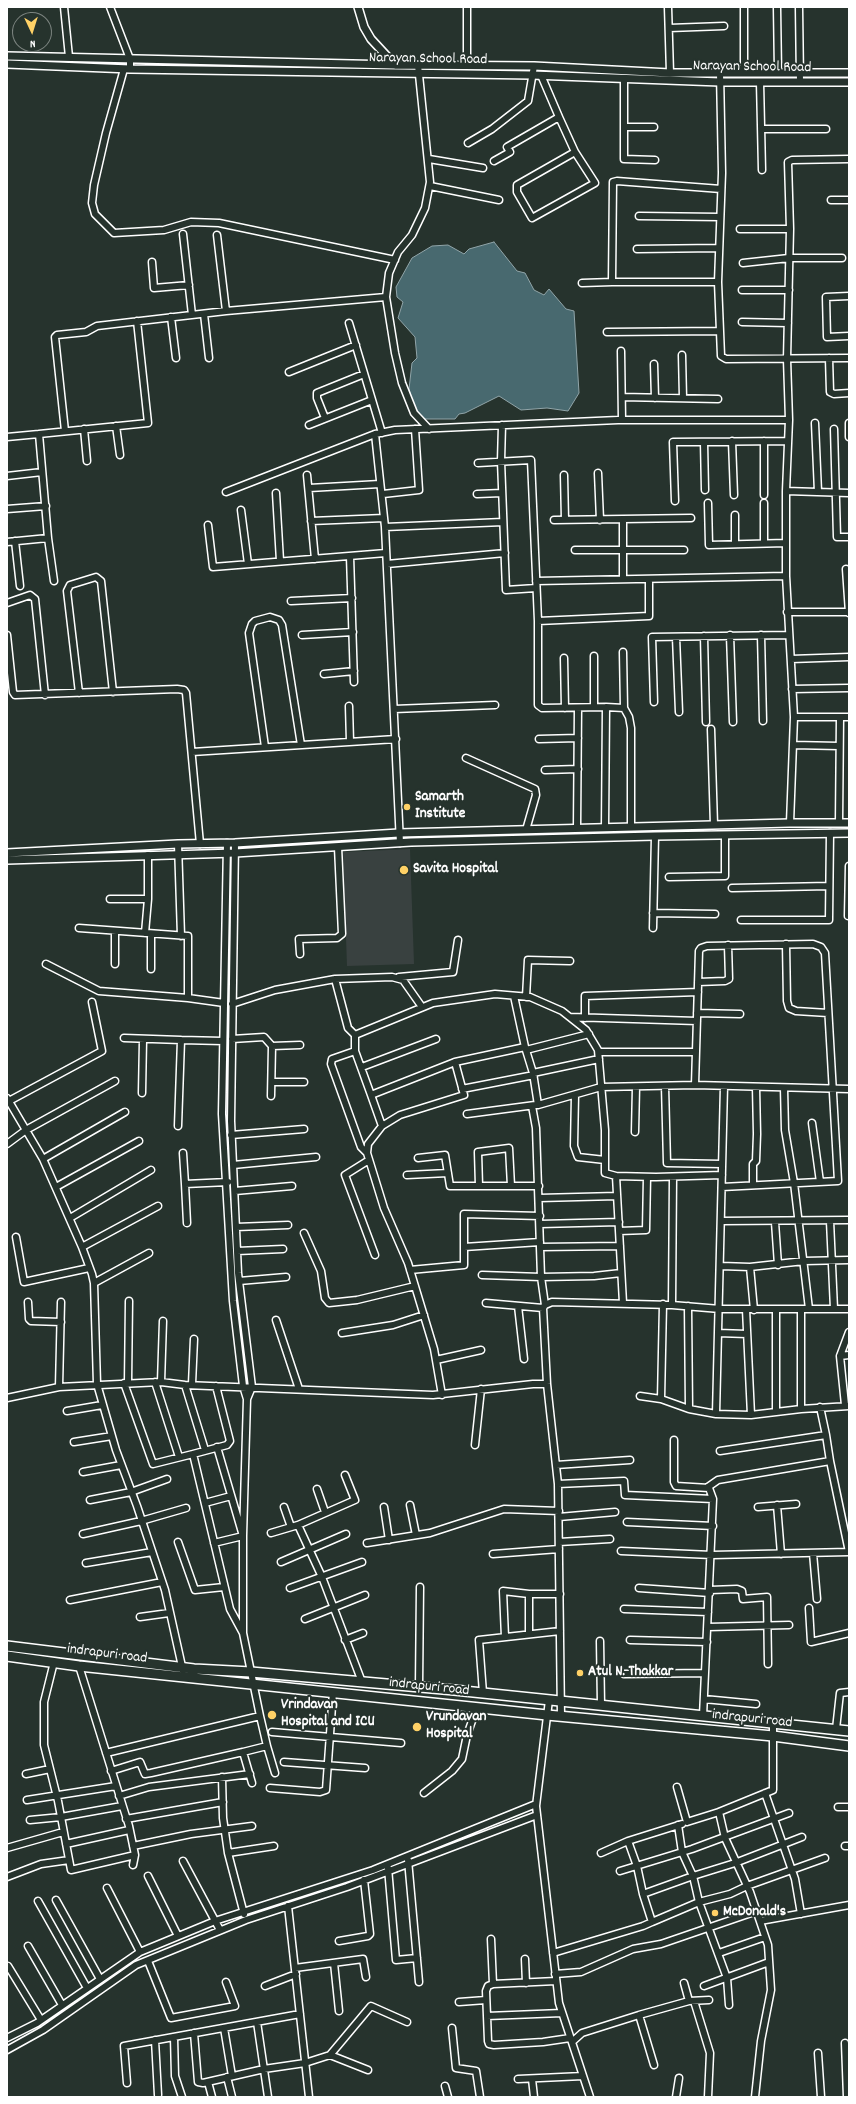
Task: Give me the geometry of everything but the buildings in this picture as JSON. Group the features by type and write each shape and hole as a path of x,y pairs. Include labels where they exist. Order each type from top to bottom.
{"main road":[{"name":"indrapuri road","path":"7,1646 182,1667 483,1693 849,1731"},
{"name":"indrapuri road","path":"7,1656 80,1666 254,1683 547,1715 773,1736 849,1746"}],"street":[{"path":"64,7 69,57"},
{"path":"110,7 130,58 106,133 94,185 92,203 95,214 114,233 164,230 191,222 219,222 395,260"},
{"path":"358,7 364,28 371,39 395,65"},
{"path":"467,7 467,66"},
{"path":"668,7 670,72"},
{"path":"744,7 744,73"},
{"path":"777,7 778,73"},
{"path":"799,7 800,82"},
{"path":"668,28 724,26"},
{"path":"7,56 395,65 418,69 467,66 534,66 720,74 849,73"},
{"name":"Narayan School Road","path":"7,64 127,69 418,69 720,82 849,82"},
{"path":"468,143 492,129 528,101 534,66"},
{"path":"418,69 429,158 430,186 425,208 412,235 398,252 389,273 386,297 395,353 402,383 414,413 429,429"},
{"path":"720,74 721,190 718,282 721,356 726,359 849,358"},
{"path":"541,75 574,152 594,183 532,218 517,192 517,185 574,152"},
{"path":"624,78 624,159 655,160"},
{"path":"760,82 762,170"},
{"path":"494,161 510,152 507,148 559,117"},
{"path":"624,127 654,127"},
{"path":"761,129 826,129"},
{"path":"429,158 483,168"},
{"path":"790,822 794,717 786,576 786,491 789,420 787,359 790,229 789,160 849,159"},
{"path":"612,282 614,181 721,190"},
{"path":"430,186 500,200"},
{"path":"832,200 849,200"},
{"path":"639,216 720,217"},
{"path":"740,229 790,229"},
{"path":"183,234 192,315"},
{"path":"217,235 226,311"},
{"path":"638,249 718,248"},
{"path":"744,263 789,258 842,258"},
{"path":"152,262 154,288 188,285"},
{"path":"582,283 718,282"},
{"path":"742,290 789,290"},
{"path":"849,296 826,297 827,336 849,336"},
{"path":"65,431 56,336 86,332 97,326 137,321 226,311 386,297"},
{"path":"204,314 209,358"},
{"path":"171,318 176,358"},
{"path":"7,437 148,422 137,321"},
{"path":"742,322 788,323"},
{"path":"349,323 382,433"},
{"path":"607,332 720,331"},
{"path":"289,372 356,345"},
{"path":"621,351 622,420"},
{"path":"682,355 683,398"},
{"path":"829,358 830,392 834,394 849,393"},
{"path":"654,364 656,398"},
{"path":"325,418 317,398 317,393 364,374"},
{"path":"622,397 718,399"},
{"path":"309,425 372,400"},
{"path":"226,492 375,434 382,433 415,429 622,420 789,420"},
{"path":"815,423 818,492"},
{"path":"849,423 849,437"},
{"path":"502,425 501,461 506,590 536,584 623,579 786,576"},
{"path":"116,426 120,455"},
{"path":"84,429 87,462"},
{"path":"383,494 419,490 415,429"},
{"path":"834,429 837,492 837,537 849,537"},
{"path":"39,434 48,538 54,581"},
{"path":"375,434 380,484 383,494 400,843"},
{"path":"732,441 734,496"},
{"path":"764,441 764,495"},
{"path":"675,501 673,442 788,441"},
{"path":"704,442 705,490"},
{"path":"478,463 531,460 538,621 538,705 542,708 624,708"},
{"path":"7,476 42,472"},
{"path":"598,473 600,520"},
{"path":"307,475 315,559"},
{"path":"564,475 565,520"},
{"path":"309,488 380,484"},
{"path":"786,491 849,493"},
{"path":"276,493 280,561"},
{"path":"477,494 502,493"},
{"path":"708,503 709,545 786,543"},
{"path":"764,503 764,543"},
{"path":"7,509 46,506"},
{"path":"241,510 248,564"},
{"path":"735,515 735,544"},
{"path":"311,521 384,518"},
{"path":"554,520 690,518"},
{"path":"623,519 623,579"},
{"path":"385,527 504,522"},
{"path":"208,525 213,567 386,553"},
{"path":"7,542 48,538"},
{"path":"14,541 20,586"},
{"path":"574,550 684,550"},
{"path":"387,564 505,553"},
{"path":"350,556 354,682"},
{"path":"787,612 849,612 846,569"},
{"path":"79,693 67,591 70,585 96,577 98,577 101,581 113,692"},
{"path":"538,621 649,616 649,579"},
{"path":"7,603 30,595 35,599 45,695"},
{"path":"291,601 352,598"},
{"path":"265,747 250,633 252,624 255,621 270,617 276,618 282,625 302,745"},
{"path":"302,635 353,632"},
{"path":"730,635 733,722"},
{"path":"761,635 764,721"},
{"path":"654,702 652,637 789,635"},
{"path":"7,636 14,694 18,696 184,690 188,697 200,844"},
{"path":"704,636 706,722"},
{"path":"676,637 679,712"},
{"path":"623,652 624,708 629,717 632,728 631,827"},
{"path":"594,656 594,707"},
{"path":"791,659 849,657"},
{"path":"564,658 565,708"},
{"path":"324,674 354,670"},
{"path":"792,689 849,688"},
{"path":"349,706 350,742"},
{"path":"394,709 495,706"},
{"path":"605,828 606,707"},
{"path":"577,828 578,708"},
{"path":"839,823 840,716"},
{"path":"794,717 849,716"},
{"path":"711,729 714,825"},
{"path":"539,739 578,738"},
{"path":"192,752 396,739"},
{"path":"793,745 839,746"},
{"path":"466,758 533,786 536,794 526,830"},
{"path":"545,770 578,769"},
{"path":"7,853 178,844 231,843 400,833 790,822 849,823"},
{"path":"741,920 829,920 830,833"},
{"path":"7,860 178,853 235,853 400,843 655,836 849,833"},
{"path":"669,878 725,876 725,835"},
{"path":"653,928 655,836"},
{"path":"231,843 227,853 222,1107 225,1182 233,1301 243,1386 247,1399 243,1536 243,1633 266,1746 275,1773"},
{"path":"231,843 235,853 231,1135 236,1251 252,1387 247,1399"},
{"path":"178,844 180,936"},
{"path":"300,954 299,939 337,938 342,934 338,847"},
{"path":"148,855 148,933 151,969"},
{"path":"848,916 849,866"},
{"path":"732,888 830,886"},
{"path":"110,899 148,899"},
{"path":"653,913 715,914"},
{"path":"79,928 188,936 188,998"},
{"path":"115,931 115,964"},
{"path":"232,1004 275,990 335,979 398,978 453,972 458,940"},
{"path":"786,944 787,1001 789,1008 796,1011 828,1013"},
{"path":"696,1085 699,951 707,946 728,945 813,944 821,947 824,950 831,1089 838,1181 722,1187"},
{"path":"698,982 725,981 729,979 728,945"},
{"path":"526,997 528,960 570,961"},
{"path":"46,964 99,991 188,998 224,1003"},
{"path":"398,978 408,984 422,1007"},
{"path":"335,979 348,1028 355,1035 355,1051 382,1126"},
{"path":"585,1018 585,996 698,992"},
{"path":"355,1035 434,1003 495,994 526,997 562,1011 570,1017 588,1034 599,1055 605,1173 616,1176 647,1177 722,1175"},
{"path":"514,996 526,1048 534,1074 540,1198 541,1277 548,1384 558,1484 561,1716"},
{"path":"92,1002 102,1051 8,1099 44,1159 82,1247 94,1283 97,1384 121,1465 132,1492 162,1582 184,1677"},
{"path":"697,1014 740,1014"},
{"path":"570,1017 697,1021"},
{"path":"371,1095 455,1062 588,1034"},
{"path":"124,1038 144,1040 223,1041"},
{"path":"232,1039 264,1038 272,1046 271,1096"},
{"path":"362,1067 436,1039"},
{"path":"142,1093 144,1040"},
{"path":"178,1126 182,1040"},
{"path":"272,1046 300,1045"},
{"path":"355,1051 332,1060 331,1064 361,1147 367,1153"},
{"path":"462,1089 534,1074 599,1055 696,1052"},
{"path":"442,1395 436,1360 424,1315 410,1270 384,1208 367,1153 368,1144 382,1126 400,1115 464,1095 455,1062"},
{"path":"7,1144 26,1130 115,1082"},
{"path":"272,1082 304,1082"},
{"path":"467,1114 535,1105 601,1087 696,1085 849,1089"},
{"path":"635,1132 636,1086"},
{"path":"665,1086 667,1163 722,1164"},
{"path":"716,1414 720,1309 724,1086"},
{"path":"753,1186 753,1164 756,1161 757,1134 756,1087"},
{"path":"784,1088 785,1130 794,1183 809,1309"},
{"path":"575,1094 574,1146 578,1157 605,1160"},
{"path":"44,1159 125,1112"},
{"path":"812,1123 820,1182"},
{"path":"231,1135 304,1129"},
{"path":"56,1187 138,1142"},
{"path":"479,1186 478,1152 509,1148 512,1186"},
{"path":"183,1153 187,1223"},
{"path":"418,1158 445,1155 450,1186 539,1186"},
{"path":"233,1164 316,1157"},
{"path":"369,1160 345,1175 375,1254"},
{"path":"70,1218 151,1170"},
{"path":"406,1175 448,1172"},
{"path":"616,1176 623,1303"},
{"path":"619,1231 646,1230 647,1177"},
{"path":"672,1304 673,1177"},
{"path":"185,1184 234,1182"},
{"path":"234,1191 292,1186"},
{"path":"540,1198 617,1196"},
{"path":"82,1247 158,1206"},
{"path":"410,1270 464,1265 464,1214 540,1216"},
{"path":"721,1221 776,1222 849,1220"},
{"path":"830,1221 834,1308"},
{"path":"540,1224 619,1222"},
{"path":"776,1222 778,1265"},
{"path":"236,1227 288,1225"},
{"path":"304,1232 321,1271 325,1298 329,1303 357,1300 415,1286"},
{"path":"16,1237 24,1282 89,1268"},
{"path":"464,1247 540,1244 620,1246"},
{"path":"236,1251 283,1248"},
{"path":"94,1283 149,1253"},
{"path":"720,1266 750,1267 804,1261 849,1260"},
{"path":"750,1267 754,1310"},
{"path":"482,1275 541,1277 594,1276 621,1273"},
{"path":"239,1281 286,1277"},
{"path":"130,1301 126,1383 153,1464 227,1445 230,1441 216,1386"},
{"path":"28,1302 29,1319 31,1321 61,1322"},
{"path":"59,1387 61,1302"},
{"path":"486,1303 518,1306 544,1306 552,1302 672,1304 720,1309 754,1310 849,1308"},
{"path":"661,1399 663,1304"},
{"path":"518,1306 524,1360"},
{"path":"688,1306 689,1409"},
{"path":"746,1309 751,1415"},
{"path":"801,1309 801,1409"},
{"path":"776,1310 776,1412"},
{"path":"342,1333 393,1325 424,1315"},
{"path":"276,1320 299,1389"},
{"path":"163,1321 158,1382 179,1457"},
{"path":"640,1396 661,1399 689,1409 716,1414 751,1415 820,1407 847,1406 846,1386 840,1356 849,1332"},
{"path":"718,1333 747,1334"},
{"path":"194,1339 188,1384 205,1450"},
{"path":"436,1360 481,1350"},
{"path":"840,1356 849,1355"},
{"path":"7,1398 59,1387 158,1382 216,1386 442,1395 481,1389 548,1384"},
{"path":"475,1445 481,1389"},
{"path":"67,1412 102,1405"},
{"path":"621,1551 712,1555 849,1552 820,1407"},
{"path":"720,1451 826,1435"},
{"path":"74,1442 112,1436"},
{"path":"674,1440 674,1482 676,1486 708,1487 718,1480 830,1461"},
{"path":"217,1447 243,1536"},
{"path":"193,1454 224,1588 234,1619 243,1633"},
{"path":"556,1465 630,1460"},
{"path":"82,1472 121,1465"},
{"path":"271,1533 298,1525 354,1500 344,1475"},
{"path":"90,1500 132,1492 167,1479"},
{"path":"558,1484 624,1481 625,1495 713,1499"},
{"path":"703,1716 713,1526 712,1490 708,1487"},
{"path":"316,1489 325,1512"},
{"path":"205,1503 231,1496"},
{"path":"758,1507 796,1504"},
{"path":"410,1505 416,1535"},
{"path":"777,1506 781,1554"},
{"path":"284,1507 291,1527"},
{"path":"384,1507 390,1540"},
{"path":"82,1534 142,1521 186,1508"},
{"path":"367,1543 390,1540 443,1529 504,1509 559,1514 615,1512"},
{"path":"628,1522 713,1526"},
{"path":"298,1525 322,1577 362,1682"},
{"path":"281,1562 346,1534"},
{"path":"214,1543 243,1536"},
{"path":"559,1542 610,1538"},
{"path":"178,1542 195,1590 224,1588"},
{"path":"493,1554 559,1549"},
{"path":"86,1563 152,1552"},
{"path":"813,1553 817,1599"},
{"path":"290,1588 362,1562"},
{"path":"70,1600 162,1582"},
{"path":"419,1687 420,1587"},
{"path":"639,1588 710,1591 737,1589 742,1591 743,1599 767,1597 768,1664"},
{"path":"505,1637 503,1591 529,1594 560,1594"},
{"path":"529,1594 529,1634"},
{"path":"304,1619 365,1596"},
{"path":"809,1608 811,1642 849,1633"},
{"path":"624,1609 708,1612"},
{"path":"140,1617 169,1613"},
{"path":"708,1628 788,1625"},
{"path":"483,1693 479,1640 560,1631"},
{"path":"345,1640 363,1633"},
{"path":"630,1640 707,1642"},
{"path":"600,1642 600,1705"},
{"path":"54,1662 44,1702 44,1745 61,1817 71,1870 135,1855"},
{"path":"80,1666 130,1830 135,1855 133,1865"},
{"path":"624,1674 705,1673"},
{"path":"270,1788 324,1792 326,1790 331,1737 333,1692"},
{"path":"836,1729 840,1693 849,1692"},
{"path":"704,1699 756,1704"},
{"path":"549,1700 536,1804 537,1815 555,1974 562,2013 590,2097"},
{"path":"424,1793 452,1771 462,1759 467,1734 477,1707"},
{"path":"106,1753 260,1716"},
{"path":"601,1853 628,1841 719,1812 765,1793 773,1788 773,1722"},
{"path":"272,1732 401,1743"},
{"path":"111,1771 140,1762 145,1774 266,1746"},
{"path":"243,1752 252,1783"},
{"path":"284,1762 365,1768"},
{"path":"26,1774 50,1769"},
{"path":"119,1796 149,1787 250,1774"},
{"path":"222,1777 228,1853 246,1920"},
{"path":"27,1800 116,1786"},
{"path":"677,1787 687,1822"},
{"path":"765,1793 792,1870 801,1914"},
{"path":"126,1819 223,1802"},
{"path":"7,2038 41,2020 140,1952 215,1921 388,1864 536,1804"},
{"path":"30,1820 61,1817 122,1806"},
{"path":"838,1807 849,1807"},
{"path":"719,1812 725,1838 757,1911 765,1937 769,1962 771,1990 761,2041 755,2097 762,2097"},
{"path":"620,1871 725,1838 789,1813"},
{"path":"7,2050 36,2034 136,1965 246,1920 364,1880 537,1815"},
{"path":"678,1825 682,1852 693,1876 700,1902 728,1978 729,2005"},
{"path":"133,1846 191,1834 252,1826"},
{"path":"66,1844 130,1830"},
{"path":"7,1848 64,1832"},
{"path":"643,1894 735,1863 802,1837"},
{"path":"628,1841 637,1866 643,1894 652,1922"},
{"path":"228,1853 274,1846"},
{"path":"408,1856 419,1982"},
{"path":"553,1953 643,1926 700,1902 730,1894 746,1886 825,1858"},
{"path":"7,1878 41,1864 69,1860"},
{"path":"183,1861 220,1930"},
{"path":"388,1864 396,1960 417,1958"},
{"path":"148,1876 178,1936"},
{"path":"339,1941 368,1936 370,1934 364,1880"},
{"path":"107,1888 140,1952"},
{"path":"56,1900 100,1979"},
{"path":"38,1901 87,1988"},
{"path":"288,1906 309,2097"},
{"path":"760,1921 849,1906"},
{"path":"555,1974 581,1972 633,1949 661,1944 757,1911"},
{"path":"718,1953 765,1937"},
{"path":"491,1940 493,1984"},
{"path":"28,1946 62,2005"},
{"path":"265,1986 295,1971 334,1962 363,1959 366,1977"},
{"path":"525,1959 526,1983"},
{"path":"148,1961 171,2018 236,2006 226,1982"},
{"path":"334,1962 339,2011"},
{"path":"704,1986 769,1962"},
{"path":"8,1966 41,2020"},
{"path":"556,1981 493,1984 488,1986 486,2000 489,2044 494,2045 571,2040 582,2033 639,2015 692,2001 709,2000"},
{"path":"684,1983 692,2001 710,2053 708,2097"},
{"path":"459,2002 486,2000"},
{"path":"194,2033 198,2082 208,2082 264,2069 305,2063 330,2055 370,2007 375,2006 407,2022"},
{"path":"487,2016 562,2013"},
{"path":"127,2083 124,2046 300,2014"},
{"path":"639,2015 654,2065"},
{"path":"257,2022 268,2097"},
{"path":"224,2028 232,2097"},
{"path":"452,2028 456,2068 476,2071 480,2097"},
{"path":"174,2037 175,2076 182,2097"},
{"path":"155,2040 158,2094"},
{"path":"845,2043 847,2097"},
{"path":"818,2053 821,2097"},
{"path":"330,2055 368,2070"},
{"path":"518,2079 583,2076"},
{"path":"676,2097 679,2078"},
{"path":"532,2079 534,2097"},
{"path":"208,2082 212,2097"},
{"path":"445,2086 448,2097"}],"shaded area":[{"path":"410,849 414,964 347,966 343,852"}],"water":[{"path":"494,242 517,271 525,273 534,290 544,295 549,289 566,309 574,311 579,393 568,411 547,408 521,410 499,396 465,413 459,414 455,419 423,419 415,412 409,389 412,363 417,358 415,337 398,318 403,302 397,297 396,287 412,258 432,246 448,245 464,254 469,249"}],"place":[{"name":"Samarth Institute","path":"407,807"},
{"name":"Savita Hospital","path":"404,870"},
{"name":"Atul N. Thakkar","path":"580,1673"},
{"name":"Vrindavan Hospital and ICU","path":"272,1715"},
{"name":"Vrundavan Hospital","path":"417,1727"},
{"name":"McDonald's","path":"715,1913"}]}
